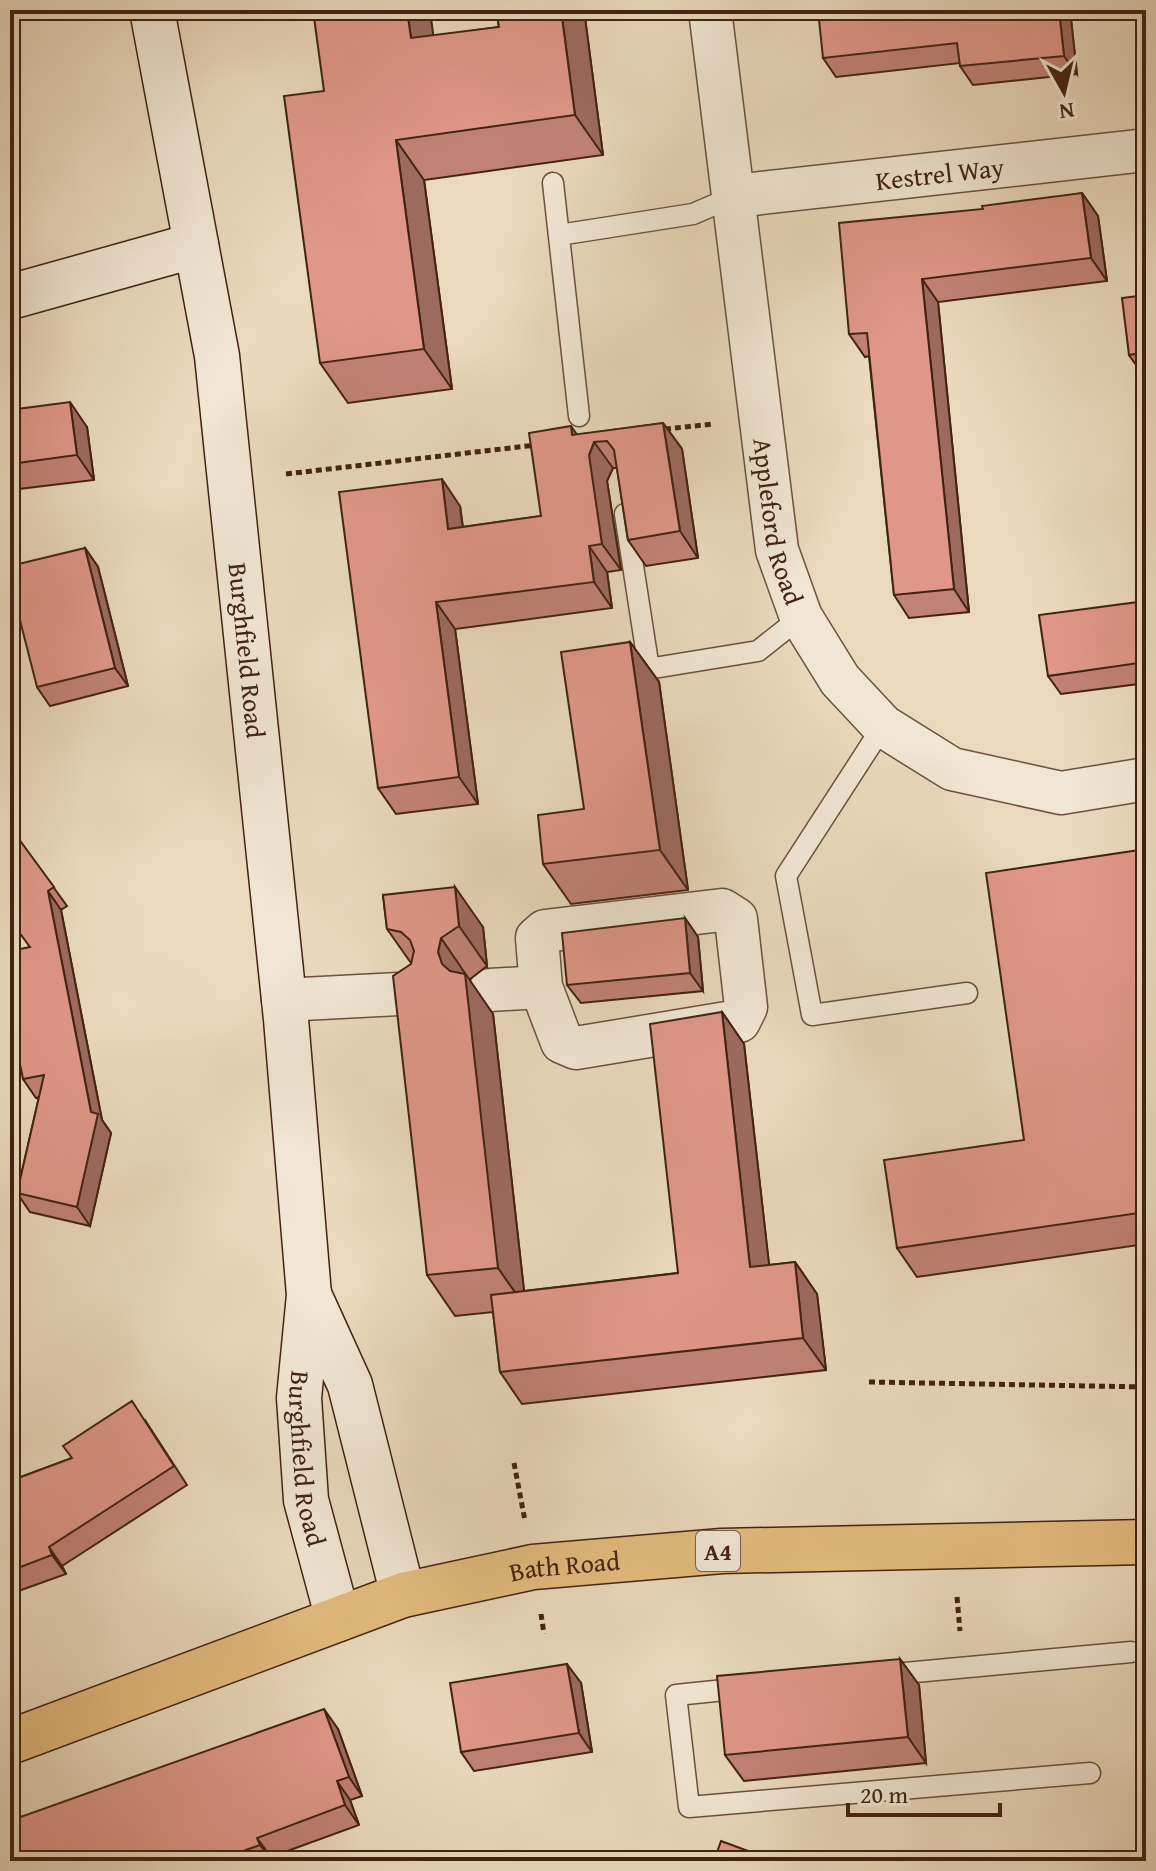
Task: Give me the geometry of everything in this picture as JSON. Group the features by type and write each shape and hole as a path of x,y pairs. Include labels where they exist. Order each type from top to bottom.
{"main road":[{"name":"Bath Road","path":"10,1742 403,1595 533,1567 722,1551 1146,1542"}],"street":[{"name":"Burghfield Road","path":"152,10 165,63 217,356 283,1000 309,1295 299,1398 306,1500 338,1619"},
{"name":"Appleford Road","path":"710,10 777,550 801,617 840,680 883,726 952,769 1061,793 1146,779"},
{"name":"Kestrel Way","path":"735,196 1146,150"},
{"path":"10,297 196,245"},
{"path":"722,910 736,919 746,1007 739,1021 576,1048 562,1042 541,987 537,938 545,931 722,910"},
{"path":"490,990 541,987"},
{"path":"283,1000 418,993"},
{"name":"Burghfield Road","path":"309,1295 350,1385 403,1595"}],"lane":[{"path":"553,183 579,416"},
{"path":"559,235 693,214 735,196"},
{"path":"622,495 649,669"},
{"path":"606,676 758,651 801,617"},
{"path":"883,726 786,876 812,1015 967,993"},
{"path":"860,1677 1131,1652"},
{"path":"768,1686 676,1695 689,1807 1090,1773"}],"path":[{"path":"656,431 759,419"},
{"path":"286,474 551,443"},
{"path":"869,1382 1146,1387"}],"building":[{"path":"313,10 407,10 411,38 499,27 496,10 561,10 575,115 396,140 424,349 320,363 284,96 324,91"},
{"path":"818,10 1059,10 1064,56 960,66 957,43 823,58"},
{"path":"1082,193 1091,258 922,279 954,589 894,595 867,333 849,334 839,223 983,209 982,206"},
{"path":"1146,295 1146,352 1129,355 1122,298"},
{"path":"70,402 77,455 10,464 10,410"},
{"path":"663,423 680,531 628,540 614,450 607,441 594,442 589,455 602,544 589,546 594,582 436,602 459,777 378,788 339,492 442,479 448,529 541,516 529,433 571,426 572,435"},
{"path":"85,548 115,668 37,687 10,581 10,566"},
{"path":"1146,601 1146,662 1048,676 1039,615"},
{"path":"630,642 660,850 543,864 538,815 584,809 561,652"},
{"path":"10,827 54,887 48,891 91,1112 98,1114 77,1207 17,1193 44,1075 23,1079 10,1015 10,951 30,947 10,920"},
{"path":"1146,849 1146,1212 897,1248 884,1160 1024,1140 986,873"},
{"path":"455,887 459,926 441,938 438,952 442,964 450,971 465,974 498,1268 427,1275 393,976 411,964 414,951 410,940 401,932 387,929 383,895"},
{"path":"685,918 690,973 567,985 562,933"},
{"path":"722,1012 750,1267 795,1262 803,1338 500,1372 491,1295 678,1273 650,1024"},
{"path":"132,1401 174,1466 49,1547 52,1555 10,1571 10,1481 72,1458 63,1446"},
{"path":"900,1659 908,1737 725,1755 717,1676"},
{"path":"567,1664 579,1733 461,1752 450,1683"},
{"path":"324,1709 349,1777 337,1781 345,1805 257,1838 260,1845 215,1861 10,1861 12,1811 15,1819"},
{"path":"721,1841 775,1861 714,1861"}]}
